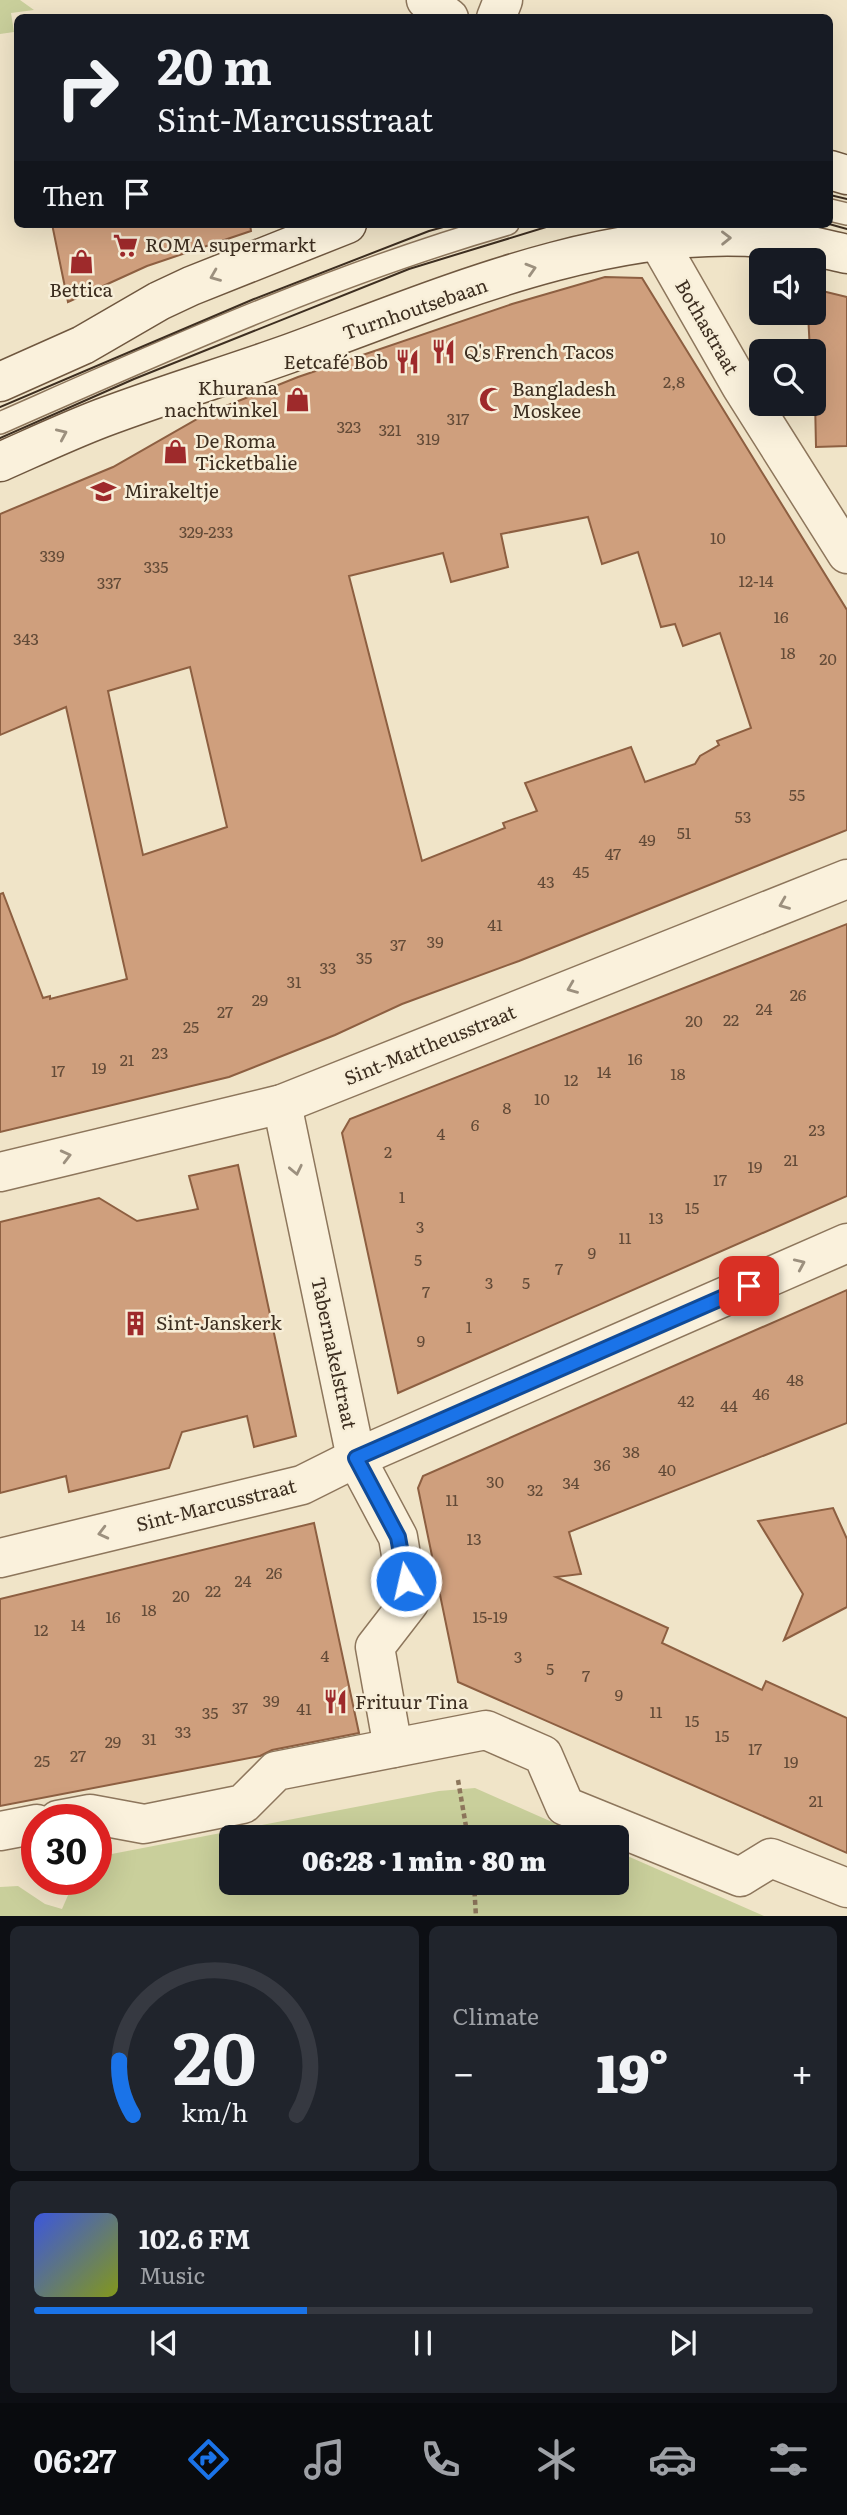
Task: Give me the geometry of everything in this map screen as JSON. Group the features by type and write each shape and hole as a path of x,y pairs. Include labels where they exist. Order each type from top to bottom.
{"street":[{"path":"426,0 444,14"},
{"path":"0,382 83,345 159,301 191,286 337,228"},
{"name":"Turnhoutsebaan","path":"0,462 104,417 441,299 651,232 764,238 847,254"},
{"name":"Bothastraat","path":"651,232 741,386 847,554"},
{"name":"Sint-Mattheusstraat","path":"0,1172 282,1104 847,879"},
{"name":"Tabernakelstraat","path":"282,1104 356,1458 398,1537 409,1603 375,1647 393,1748"},
{"name":"Sint-Marcusstraat","path":"0,1558 302,1485 356,1458 847,1243"},
{"path":"112,1821 144,1824 243,1804 276,1771 486,1730 544,1755 565,1806 740,1877 771,1858 847,1888"},
{"path":"0,1831 21,1827"}],"lane":[{"path":"0,423 141,361 339,280 436,245 494,228"}],"path":[{"path":"448,1738 466,1825"},
{"path":"475,1895 476,1916"}],"green space":[{"path":"0,0 20,0 34,10 11,13 14,32 0,34"},
{"path":"475,1788 559,1825 262,1825 439,1791"},
{"path":"219,1833 219,1895 629,1895 629,1857 764,1916 0,1916 0,1887 18,1886 21,1888 21,1895 32,1895 45,1904 62,1909 68,1895 112,1895 112,1854"}],"building":[{"path":"53,228 251,228 251,231 147,266 68,302"},
{"path":"605,277 642,278 847,610 847,830 519,961 402,1004 335,1035 229,1077 0,1132 0,894 3,893 43,998 50,996 50,999 127,979 66,707 0,735 0,514 113,467 206,414 298,377 512,304","holes":["588,517 602,564 638,552 661,627 675,624 683,646 720,633 751,728 717,741 719,745 700,756 695,764 645,782 631,747 525,783 537,811 503,823 505,828 422,861 349,576 443,553 451,582 508,567 501,534","190,667 227,827 143,855 108,691"]},
{"path":"826,292 847,297 847,446 816,447 815,416 826,416 826,339 809,339 809,325 826,325"},
{"path":"847,924 847,1196 398,1393 342,1133 350,1119"},
{"name":"Sint-Janskerk","path":"238,1165 296,1436 254,1447 247,1416 182,1432 169,1468 69,1492 66,1476 0,1493 0,1222 99,1198 137,1221 198,1209 189,1176"},
{"path":"847,1290 847,1423 569,1532 581,1574 556,1577 668,1628 662,1643 762,1690 766,1681 847,1718 847,1853 458,1682 418,1488 423,1476"},
{"path":"833,1508 847,1539 847,1607 784,1640 803,1594 758,1521"},
{"path":"314,1523 359,1733 272,1750 260,1756 0,1806 0,1599"}],"tram line":[{"path":"833,196 847,199"},
{"path":"833,225 847,229"},
{"path":"0,407 254,299 440,228"},
{"path":"0,438 134,379 409,269 543,228"}],"place":[{"name":"ROMA supermarkt","path":"125,245"},
{"name":"Bettica","path":"81,262"},
{"name":"Q's French Tacos","path":"444,352"},
{"name":"Eetcafé Bob","path":"408,362"},
{"name":"Khurana nachtwinkel","path":"298,399"},
{"name":"Bangladesh Moskee","path":"492,400"},
{"name":"De Roma Ticketbalie","path":"175,452"},
{"name":"Mirakeltje","path":"104,491"},
{"name":"Sint-Janskerk","path":"136,1323"},
{"name":"Frituur Tina","path":"335,1702"}],"route":[{"path":"406,1581 398,1537 356,1458 749,1286"}]}
